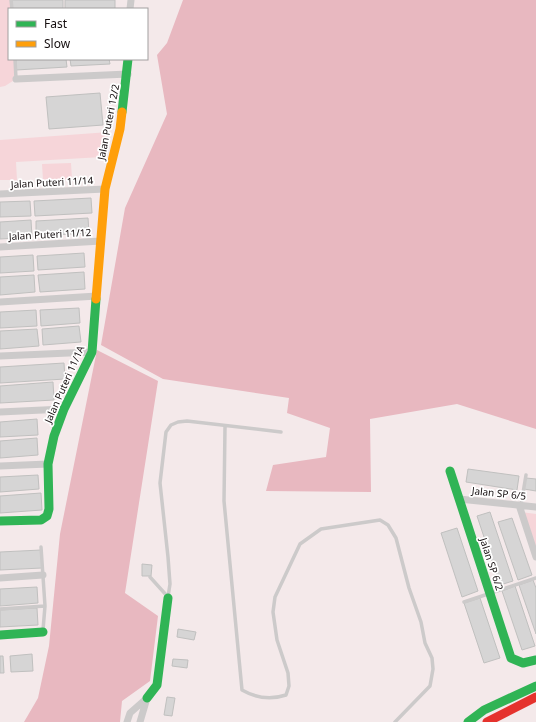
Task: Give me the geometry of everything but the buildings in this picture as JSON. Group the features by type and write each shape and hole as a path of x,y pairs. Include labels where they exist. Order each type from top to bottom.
{"street":[{"name":"Jalan Puteri 12/2","path":"105,189 120,129 128,74 128,60"},
{"path":"16,79 128,74"},
{"name":"Jalan Puteri 11/14","path":"0,194 105,189"},
{"name":"Jalan Puteri 11/1A","path":"0,521 41,520 47,516 49,509 48,464 54,436 64,409 92,352 105,189"},
{"name":"Jalan Puteri 11/12","path":"0,247 101,241"},
{"path":"0,302 97,296"},
{"path":"0,356 92,352"},
{"path":"0,412 64,409"},
{"path":"0,466 48,464"},
{"name":"Jalan SP 6/2","path":"450,471 511,658 515,662 525,664 536,660"},
{"name":"Jalan SP 6/5","path":"459,499 536,507"},
{"path":"520,505 536,557"},
{"path":"0,578 43,575"},
{"path":"127,722 130,712 147,698 157,685 168,598"},
{"path":"0,635 43,632"},
{"path":"468,722 484,710 536,686"},
{"path":"487,722 536,697"},
{"path":"140,722 147,698"}],"lane":[{"path":"15,60 16,79"},
{"path":"168,598 170,584 160,483 166,432 171,424 178,422 281,432"},
{"path":"225,427 224,500 242,690 250,695 275,699 286,695 289,686 288,673 277,640 273,612 275,597 300,544 321,529 380,520 388,525 396,538 409,588 421,622 425,643 432,658 433,669 430,686 395,722"},
{"path":"520,505 526,475"},
{"path":"42,547 45,606 43,632"},
{"path":"150,577 168,598"},
{"path":"464,602 490,592 536,578"},
{"path":"0,609 45,606"}],"shaded area":[{"path":"0,0 11,0 12,8 8,8 8,60 15,60 16,79 5,86 0,87"},
{"path":"183,0 536,0 536,429 457,404 370,419 371,492 266,491 273,465 326,457 330,428 287,413 289,398 163,379 101,345 125,208 167,114 157,55 167,43"},
{"path":"109,132 102,157 16,162 17,180 0,180 0,140"},
{"path":"71,163 72,179 43,180 42,164"},
{"path":"97,350 158,381 125,593 158,616 150,681 122,701 120,722 24,722 38,698 49,646 60,534"},
{"path":"521,512 536,514 536,549"}],"traffic: fast":[{"path":"122,112 128,60"},
{"path":"0,521 41,520 47,516 49,509 48,464 54,436 64,409 92,352 96,299"},
{"path":"450,471 511,658 523,663 536,660"},
{"path":"147,698 157,685 168,598"},
{"path":"0,635 43,632"},
{"path":"468,722 484,710 536,686"}],"traffic: slow":[{"path":"96,299 105,189 120,129 122,112"}],"traffic: jam":[{"path":"487,722 536,697"}]}
